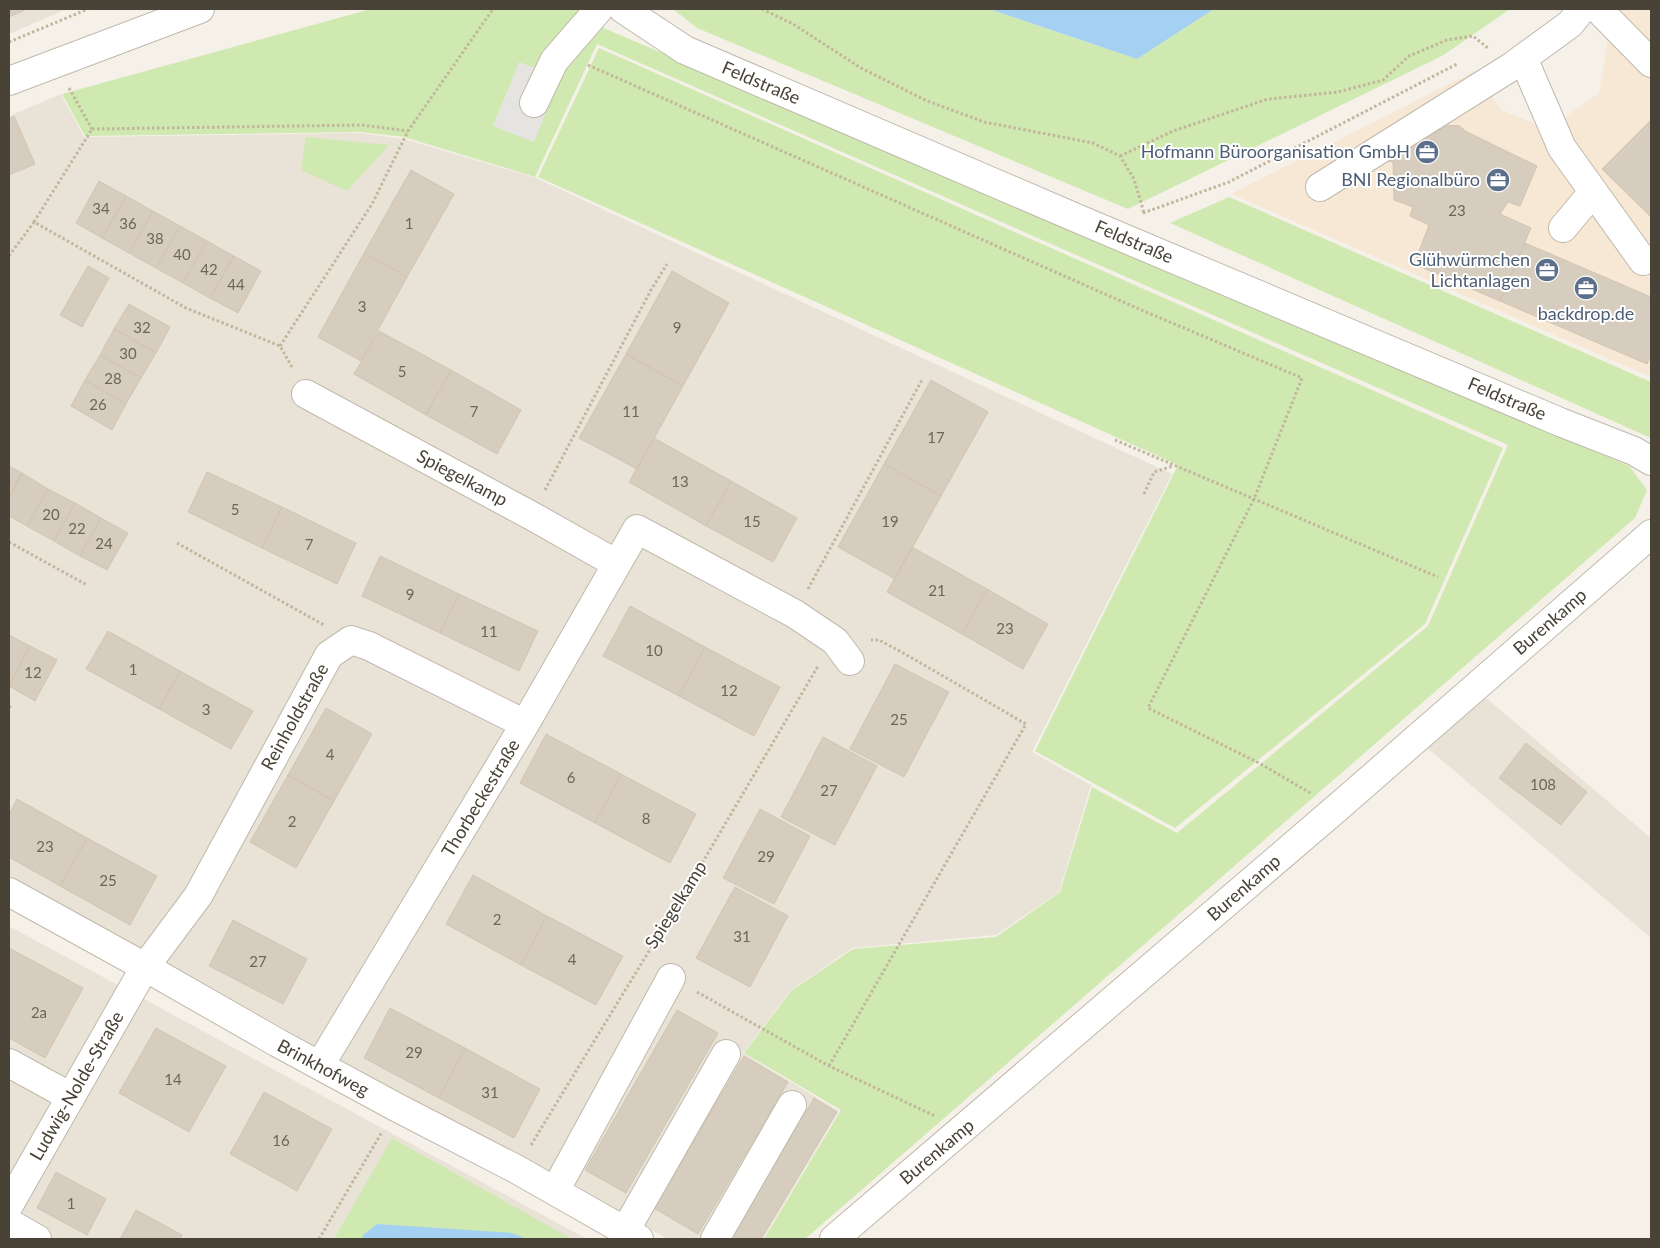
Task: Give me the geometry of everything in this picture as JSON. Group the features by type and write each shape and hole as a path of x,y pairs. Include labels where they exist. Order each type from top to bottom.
{"street":[{"path":"9,81 200,9"},
{"path":"534,103 554,61 599,9"},
{"name":"Feldstraße","path":"623,9 684,50 1560,422 1634,451 1651,461"},
{"path":"1320,187 1517,62 1570,24 1582,9"},
{"path":"1598,9 1651,63"},
{"path":"1517,62 1562,148 1643,261"},
{"path":"1563,228 1593,192"},
{"name":"Spiegelkamp","path":"306,394 617,564"},
{"name":"Thorbeckestraße","path":"320,1065 525,724 638,529 795,614"},
{"name":"Burenkamp","path":"834,1239 1337,808 1651,534"},
{"path":"795,614 843,651"},
{"path":"351,640 369,646 525,724"},
{"name":"Reinholdstraße","path":"145,967 198,896 329,654 351,640"},
{"name":"Brinkhofweg","path":"9,892 396,1108 516,1169 632,1235"},
{"name":"Ludwig-Nolde-Straße","path":"9,1204 145,967"},
{"path":"555,1191 672,978"},
{"path":"632,1235 726,1054"},
{"path":"9,1063 71,1097"},
{"path":"715,1239 792,1105"},
{"path":"9,1223 37,1239"}],"path":[{"path":"9,42 88,9"},
{"path":"280,346 372,204 408,131 493,9"},
{"path":"762,9 793,24 861,68 925,100 984,122 1092,143 1120,156 1134,179 1144,213 1229,182 1459,64"},
{"path":"1120,156 1173,132 1268,99 1338,92 1383,80 1409,56 1447,40 1473,36 1517,62"},
{"path":"560,53 1132,306 1302,378 1254,499 1148,708 1259,762 1337,808"},
{"path":"54,63 92,128"},
{"path":"92,128 362,125 408,131"},
{"path":"9,256 34,222 92,128"},
{"path":"34,222 186,308 280,346 306,394"},
{"path":"532,516 666,264"},
{"path":"795,614 923,378"},
{"path":"1115,440 1438,577"},
{"path":"1144,494 1154,472 1174,466"},
{"path":"9,542 87,586"},
{"path":"177,543 351,640"},
{"path":"829,1066 1026,724 879,640 843,651"},
{"name":"Spiegelkamp","path":"516,1169 691,882 810,678 843,651"},
{"path":"642,961 829,1066 963,1130"},
{"path":"319,1239 396,1108"}],"shaded area":[{"path":"9,9 67,9 9,34"},
{"path":"1613,9 1651,9 1651,377 1231,194 1475,71 1501,110 1548,129 1599,93"},
{"path":"519,62 560,78 534,142 493,126"},
{"path":"61,94 84,137 359,133 404,139 536,178 1172,474 1032,752 1091,785 1059,892 996,935 852,948 790,991 743,1053 839,1111 763,1239 668,1239 9,878 9,116"},
{"path":"1478,691 1651,838 1651,938 1419,741"},
{"path":"9,926 587,1239 9,1239"}],"green space":[{"path":"371,9 580,9 606,29 1629,466 1647,490 1635,518 805,1239 764,1239 841,1110 744,1053 791,991 853,949 996,937 1060,892 1092,787 1177,833 1428,626 1508,445 597,44 535,177 404,137 360,132 85,136 62,94"},
{"path":"673,9 989,9 1137,59 1214,9 1510,9 1442,56 1128,209 697,28"},
{"path":"599,48 1503,448 1425,624 1175,828 1035,751 1178,465 538,177"},
{"path":"306,137 389,145 347,191 301,170"},
{"path":"1229,197 1651,382 1651,438 1170,223"},
{"path":"392,1138 572,1239 334,1239"}],"water":[{"path":"989,9 1214,9 1137,59"},
{"path":"377,1224 512,1233 527,1239 362,1239 363,1235"}],"building":[{"path":"9,9 27,9 9,17"},
{"path":"14,116 35,164 9,175 9,119"},
{"path":"1651,120 1651,217 1602,169"},
{"path":"1444,125 1460,126 1465,131 1537,166 1520,206 1508,202 1500,214 1531,228 1500,301 1414,264 1429,225 1410,216 1413,207 1394,200 1393,162 1376,157"},
{"path":"411,170 454,194 407,277 364,253"},
{"path":"99,181 126,196 102,238 76,223"},
{"path":"126,196 153,211 129,253 102,238"},
{"path":"153,211 180,226 156,268 129,253"},
{"path":"180,226 207,241 183,283 156,268"},
{"path":"207,241 234,256 210,298 183,283"},
{"path":"1525,243 1651,297 1651,354 1647,364 1500,301"},
{"path":"364,253 407,277 361,361 318,337"},
{"path":"234,256 261,271 238,313 210,298"},
{"path":"88,266 109,278 82,327 60,315"},
{"path":"672,271 729,303 683,386 626,354"},
{"path":"129,304 170,327 156,353 114,329"},
{"path":"114,329 156,353 141,378 100,355"},
{"path":"379,331 451,370 426,415 354,374"},
{"path":"626,354 683,386 637,469 579,438"},
{"path":"100,355 141,378 126,404 85,380"},
{"path":"451,370 521,410 497,454 426,415"},
{"path":"85,380 126,404 112,430 71,406"},
{"path":"931,380 988,412 941,496 884,464"},
{"path":"654,438 731,481 706,526 629,482"},
{"path":"884,464 941,496 895,579 838,547"},
{"path":"9,466 22,473 9,498"},
{"path":"207,472 282,507 262,548 188,512"},
{"path":"22,473 48,489 27,526 9,516 9,498"},
{"path":"731,481 797,518 773,562 706,526"},
{"path":"48,489 75,503 54,541 27,526"},
{"path":"75,503 101,518 80,556 54,541"},
{"path":"282,507 356,543 337,584 262,548"},
{"path":"101,518 128,533 107,570 80,556"},
{"path":"912,547 987,589 962,634 887,592"},
{"path":"380,556 459,594 440,633 362,596"},
{"path":"987,589 1048,624 1023,669 962,634"},
{"path":"459,594 538,631 519,671 440,633"},
{"path":"630,606 705,647 679,696 603,656"},
{"path":"108,631 180,671 159,709 86,669"},
{"path":"9,635 30,646 9,686"},
{"path":"30,646 57,660 35,701 9,686"},
{"path":"705,647 780,687 754,736 679,696"},
{"path":"895,664 949,692 904,777 850,749"},
{"path":"180,671 253,711 231,749 159,709"},
{"path":"326,708 372,734 334,801 288,775"},
{"path":"546,734 621,774 595,823 520,783"},
{"path":"823,737 877,766 835,845 781,817"},
{"path":"1526,743 1587,792 1561,825 1499,778"},
{"path":"621,774 696,814 670,863 595,823"},
{"path":"288,775 334,801 296,868 250,842"},
{"path":"17,799 87,838 60,886 9,857 9,815"},
{"path":"760,809 810,836 774,904 723,878"},
{"path":"87,838 157,876 130,925 60,886"},
{"path":"473,875 547,916 521,965 446,924"},
{"path":"735,887 788,916 750,987 696,958"},
{"path":"547,916 623,956 596,1005 521,965"},
{"path":"233,920 307,959 283,1004 209,966"},
{"path":"9,948 83,988 45,1058 9,1038"},
{"path":"390,1008 465,1048 439,1098 364,1058"},
{"path":"677,1010 718,1033 626,1193 585,1170"},
{"path":"156,1028 226,1066 189,1132 119,1093"},
{"path":"465,1048 540,1089 514,1138 439,1098"},
{"path":"744,1056 788,1082 698,1234 654,1208"},
{"path":"264,1092 332,1129 297,1191 230,1154"},
{"path":"814,1098 837,1112 761,1239 730,1239"},
{"path":"56,1172 106,1199 87,1235 37,1208"},
{"path":"136,1210 182,1235 180,1239 120,1239"}],"place":[{"name":"Hofmann Büroorganisation GmbH","path":"1427,152"},
{"name":"BNI Regionalbüro","path":"1498,180"},
{"name":"Glühwürmchen Lichtanlagen","path":"1547,270"},
{"name":"backdrop.de","path":"1586,288"}]}
